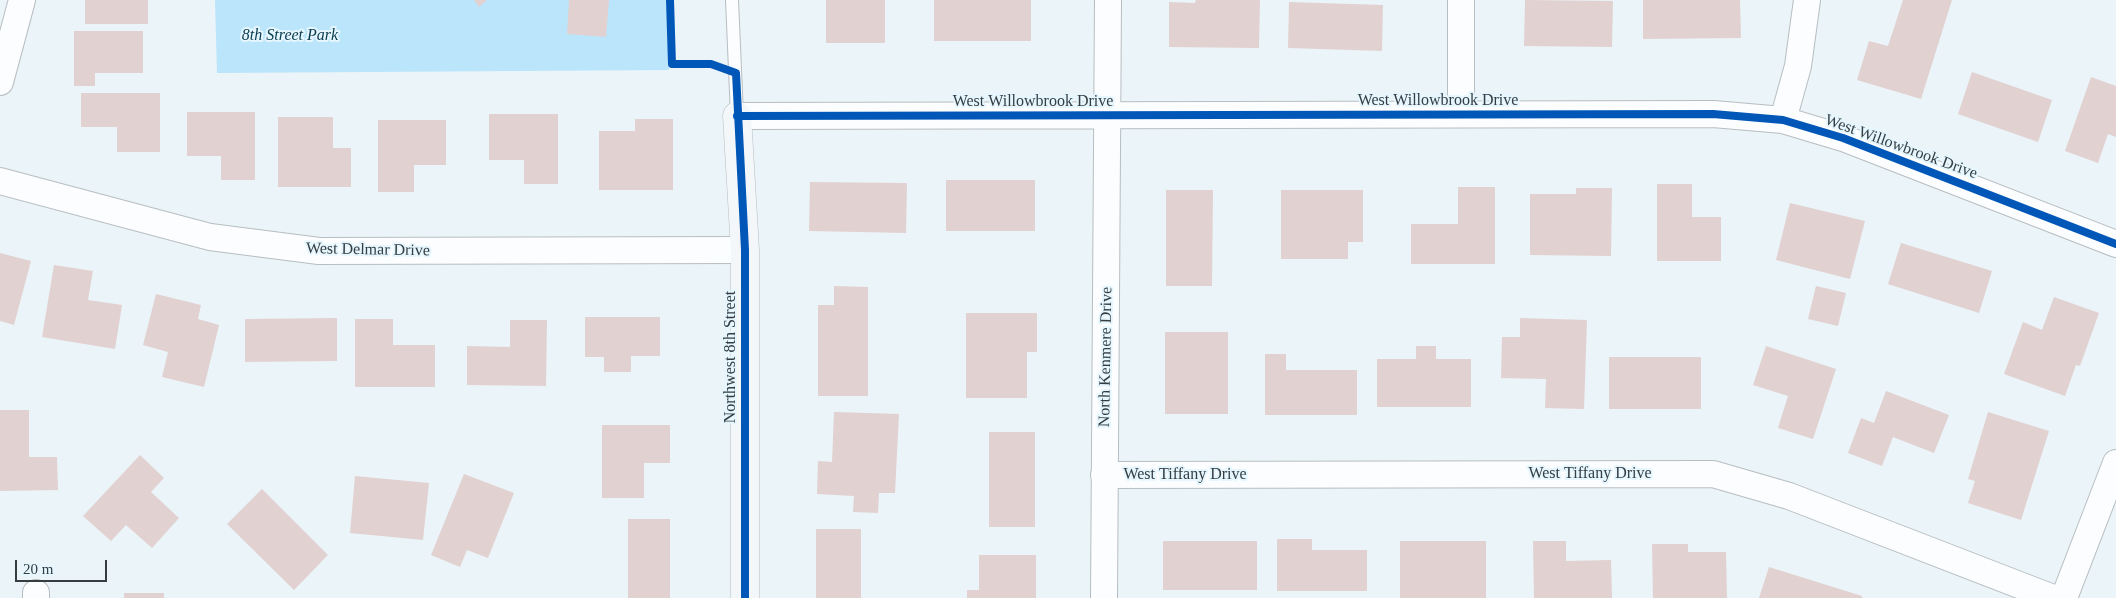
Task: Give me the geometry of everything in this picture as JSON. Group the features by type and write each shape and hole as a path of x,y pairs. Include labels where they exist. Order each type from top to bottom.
{"street":[{"path":"0,82 22,0"},
{"name":"North Kenmere Drive","path":"1104,598 1108,0"},
{"path":"1460,0 1461,114"},
{"path":"1782,120 1798,66 1807,0"},
{"name":"West Willowbrook Drive","path":"737,116 1713,114 1782,120 1843,138 2116,244"},
{"name":"Northwest 8th Street","path":"737,116 745,250 745,598"},
{"name":"West Delmar Drive","path":"0,181 210,237 319,251 745,250"},
{"path":"2064,598 2116,463"},
{"name":"West Tiffany Drive","path":"1104,475 1713,474 1789,496 2052,598"}],"lane":[{"path":"732,0 737,116"}],"green space":[{"name":"8th Street Park","path":"215,0 667,0 669,70 217,73"}],"building":[{"path":"85,0 148,0 148,24 85,24"},
{"path":"474,0 487,0 479,7"},
{"path":"569,0 609,0 606,37 567,34"},
{"path":"826,0 885,0 885,43 826,43"},
{"path":"934,0 1031,0 1031,41 934,41"},
{"path":"1196,0 1260,0 1259,48 1169,47 1169,2 1195,3"},
{"path":"1525,0 1613,1 1612,47 1524,46"},
{"path":"1643,0 1740,0 1741,38 1643,39"},
{"path":"1903,0 1952,0 1921,99 1857,80 1869,41 1888,46"},
{"path":"1289,2 1383,5 1382,51 1288,48"},
{"path":"74,31 143,31 143,73 95,73 95,86 74,86"},
{"path":"1972,72 2052,100 2038,142 1958,114"},
{"path":"2091,77 2116,86 2116,137 2108,134 2098,163 2065,151"},
{"path":"81,93 160,93 160,152 117,152 117,127 81,127"},
{"path":"187,112 255,112 255,180 221,180 221,156 187,156"},
{"path":"489,114 558,114 558,184 524,184 524,160 489,160"},
{"path":"278,117 333,117 333,148 351,148 351,187 278,187"},
{"path":"635,119 673,119 673,190 599,190 599,131 635,131"},
{"path":"378,120 446,120 446,165 414,165 414,192 378,192"},
{"path":"946,180 1035,180 1035,231 946,231"},
{"path":"810,182 907,183 906,233 809,231"},
{"path":"1657,184 1692,184 1692,217 1721,217 1721,261 1657,261"},
{"path":"1458,187 1495,187 1495,264 1411,264 1411,224 1458,224"},
{"path":"1576,188 1612,188 1611,256 1530,255 1530,194 1576,194"},
{"path":"1166,190 1213,190 1212,286 1166,286"},
{"path":"1281,190 1363,190 1363,242 1348,242 1348,259 1281,259"},
{"path":"1790,203 1865,221 1850,279 1776,260"},
{"path":"1901,243 1992,271 1979,313 1888,284"},
{"path":"0,253 31,261 14,325 0,321"},
{"path":"54,265 93,271 88,300 122,305 115,349 42,337"},
{"path":"834,286 868,287 868,396 818,396 818,305 834,305"},
{"path":"1816,286 1846,293 1838,326 1808,319"},
{"path":"156,294 201,305 198,319 219,325 204,387 162,377 168,352 143,345"},
{"path":"2054,297 2099,313 2080,366 2076,365 2065,396 2004,374 2023,322 2042,330"},
{"path":"966,313 1037,313 1037,352 1027,352 1027,398 966,398"},
{"path":"585,317 660,317 660,356 631,356 631,372 604,372 604,357 585,357"},
{"path":"337,318 337,361 245,362 245,319"},
{"path":"1520,318 1587,320 1584,409 1545,408 1546,379 1501,378 1502,337 1520,337"},
{"path":"355,319 393,319 393,345 435,345 435,387 355,387"},
{"path":"510,320 547,320 546,386 467,385 467,346 510,347"},
{"path":"1165,332 1228,332 1228,414 1165,414"},
{"path":"1416,346 1436,346 1436,359 1471,359 1471,407 1377,407 1377,359 1416,359"},
{"path":"1766,346 1836,369 1813,439 1778,428 1788,396 1753,385"},
{"path":"1265,354 1286,354 1286,370 1357,370 1357,415 1265,415"},
{"path":"1609,357 1701,357 1701,409 1609,409"},
{"path":"1886,391 1949,415 1934,453 1893,437 1882,466 1848,453 1861,418 1874,423"},
{"path":"0,410 29,410 29,457 57,457 58,490 0,491"},
{"path":"834,412 899,414 895,493 879,493 878,513 853,512 854,496 817,494 818,461 832,462"},
{"path":"1988,412 2049,431 2021,520 1968,503 1975,481 1968,479"},
{"path":"602,425 670,425 670,463 644,463 644,498 602,498"},
{"path":"989,432 1035,432 1035,527 989,527"},
{"path":"140,455 164,478 151,492 179,518 152,548 126,525 111,541 83,516"},
{"path":"464,474 514,493 488,558 467,550 460,567 431,555"},
{"path":"355,476 429,483 423,540 350,533"},
{"path":"262,489 328,555 294,590 227,524"},
{"path":"628,519 670,519 670,598 628,598"},
{"path":"816,529 861,529 861,598 816,598"},
{"path":"1277,539 1312,539 1312,550 1367,550 1367,591 1277,591"},
{"path":"1163,541 1257,541 1257,590 1163,590"},
{"path":"1400,541 1486,541 1486,598 1400,598"},
{"path":"1533,541 1566,541 1566,561 1611,560 1612,598 1534,598"},
{"path":"1652,544 1688,544 1688,552 1726,552 1727,598 1653,598"},
{"path":"979,555 1036,555 1036,598 967,598 967,590 979,590"},
{"path":"1769,567 1862,596 1862,598 1759,598"},
{"path":"124,593 164,593 164,598 124,598"}],"cycle path":[{"path":"670,0 672,64 711,64 736,73 745,250 745,598"},
{"path":"737,116 1713,114 1783,120 1843,138 2116,244"}]}
